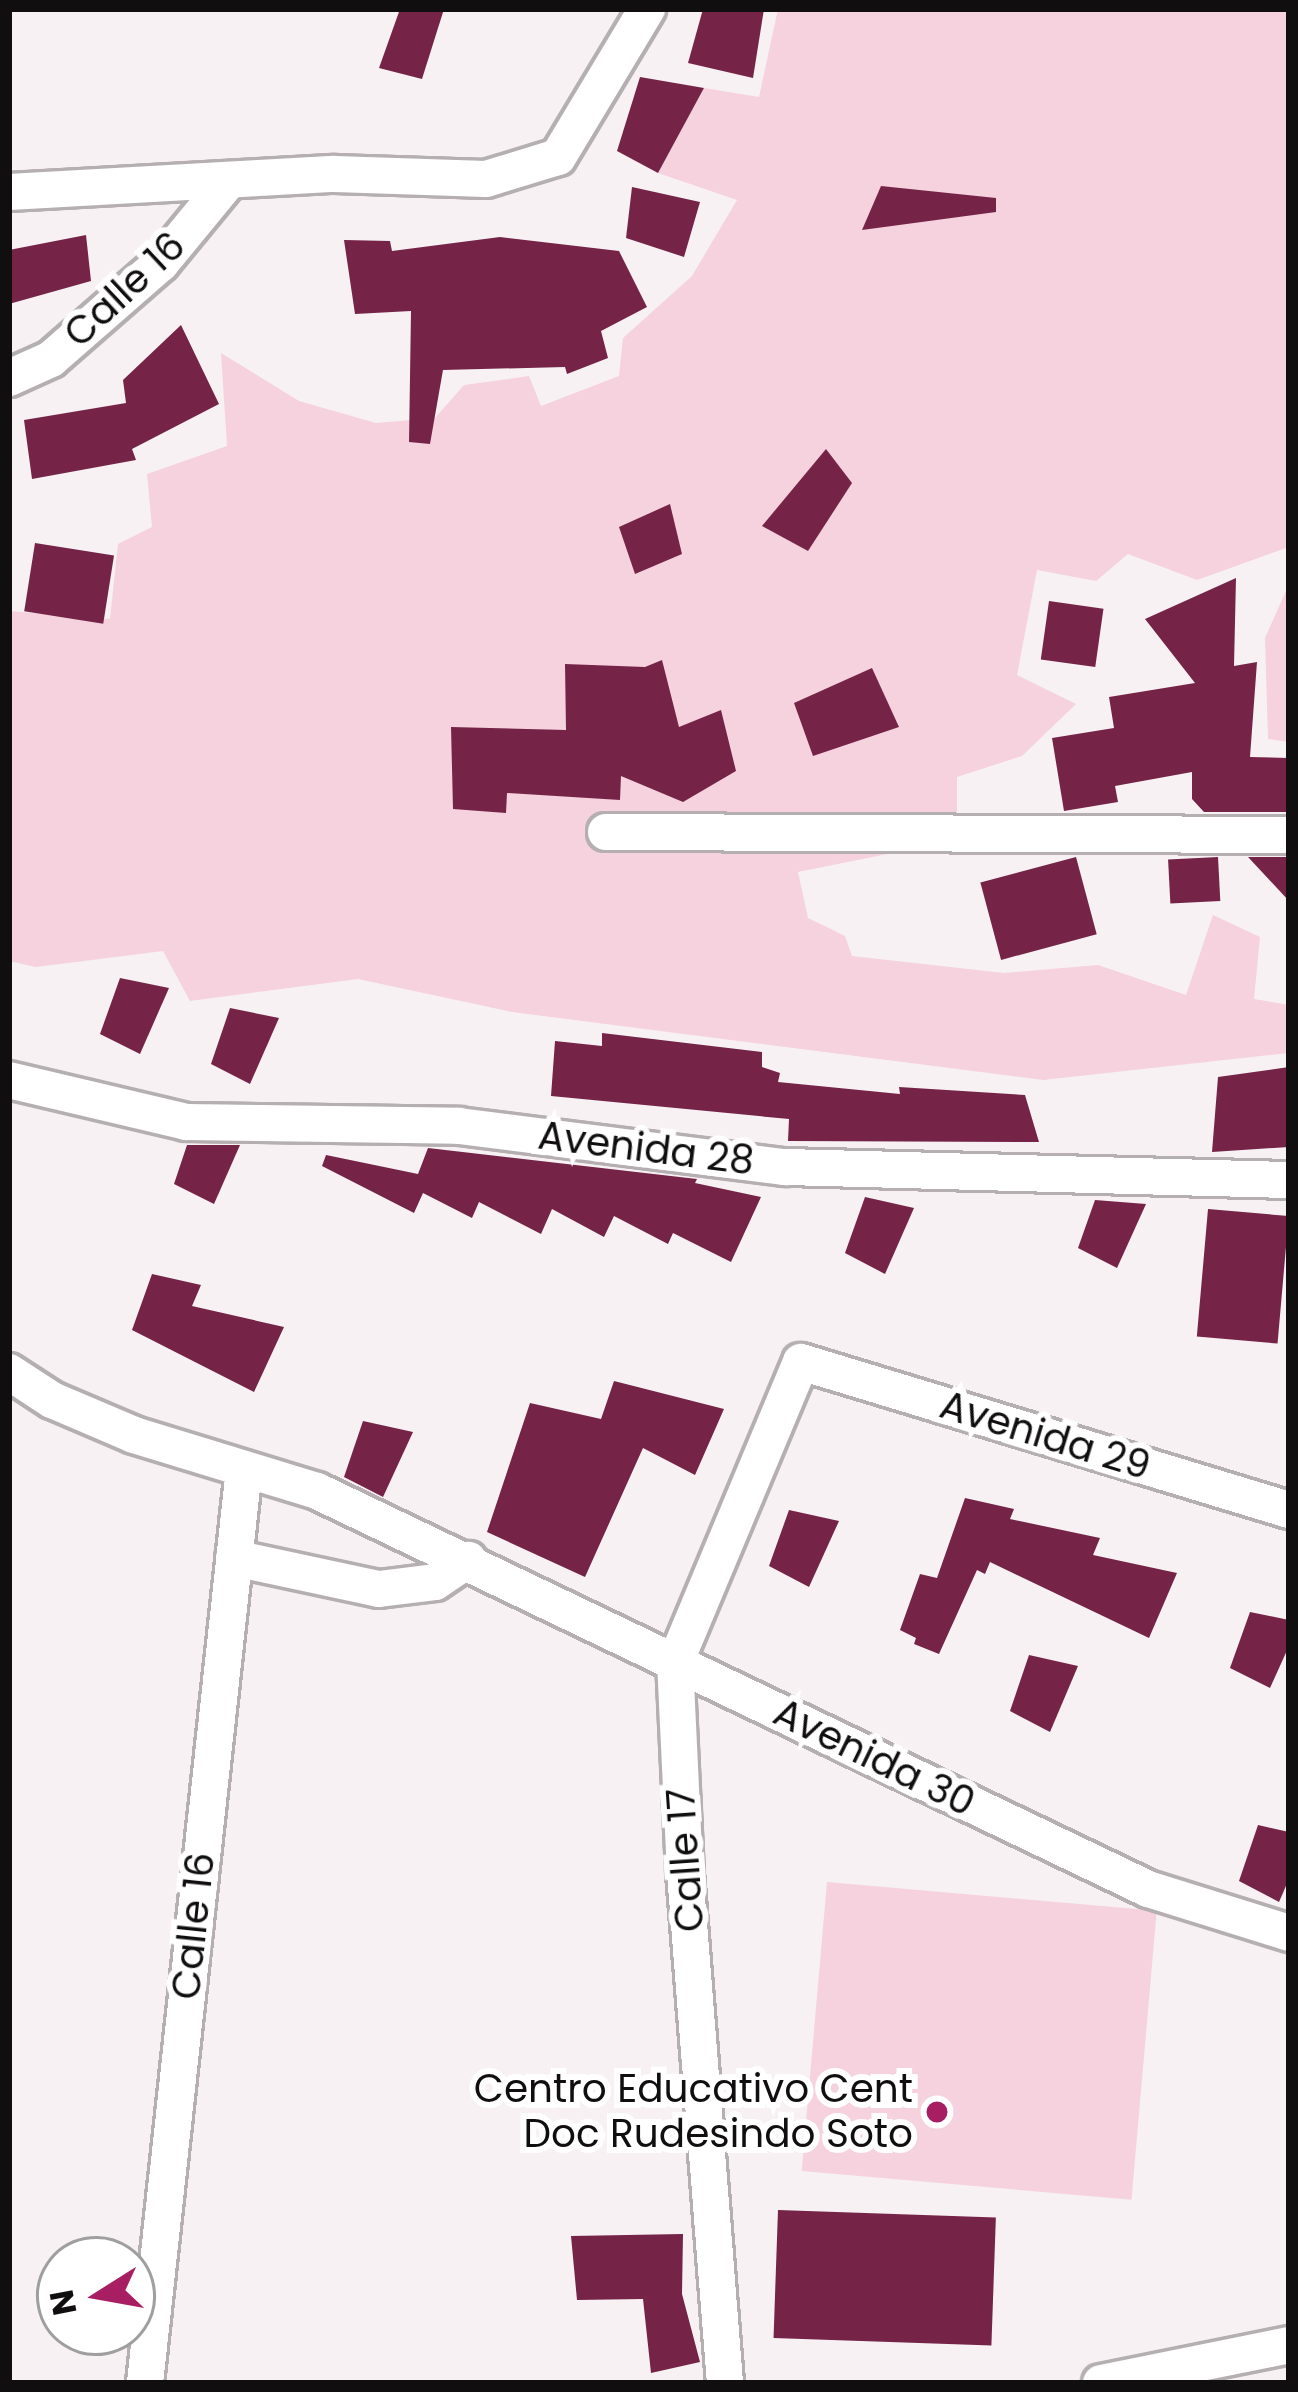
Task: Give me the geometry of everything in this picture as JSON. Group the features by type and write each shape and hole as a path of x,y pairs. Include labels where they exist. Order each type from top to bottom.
{"street":[{"path":"9,192 123,182 226,184 335,174 486,179 558,157 647,9"},
{"name":"Calle 16","path":"9,378 51,358 161,263 226,184"},
{"path":"606,832 1113,830 1289,835"},
{"name":"Avenida 28","path":"9,1080 186,1122 459,1126 785,1167 1289,1180"},
{"name":"Avenida 29","path":"801,1362 1289,1510"},
{"name":"Calle 17","path":"725,2383 685,1873 675,1663 801,1362"},
{"name":"Avenida 30","path":"9,1372 52,1400 134,1435 317,1491 468,1559 1148,1889 1289,1933"},
{"name":"Calle 16","path":"145,2383 244,1469"},
{"path":"234,1558 379,1589 435,1582 468,1559"},
{"path":"1102,2383 1289,2345"}],"shaded area":[{"path":"778,9 1289,9 1289,547 1197,580 1128,554 1096,581 1037,570 1017,675 1076,704 1022,756 957,777 957,840 798,872 808,918 845,936 852,956 1004,973 1098,965 1186,995 1213,915 1260,937 1254,999 1289,1005 1289,1053 1043,1080 512,1012 358,979 190,1001 163,951 36,967 9,961 9,611 110,619 118,544 152,527 147,474 227,446 221,353 299,401 376,423 435,418 464,385 529,376 541,406 619,376 623,338 692,276 737,200 658,173 704,88 759,97"},
{"path":"1289,584 1289,742 1268,739 1265,638"},
{"path":"827,1882 1157,1911 1131,2200 802,2171"}],"building":[{"path":"400,9 444,9 422,79 379,68"},
{"path":"703,9 764,9 753,78 688,63"},
{"path":"640,77 704,88 658,173 617,151"},
{"path":"881,186 996,198 996,212 862,230"},
{"path":"632,187 700,202 684,257 626,238"},
{"path":"86,235 91,281 9,304 9,250"},
{"path":"500,237 619,251 647,307 601,331 608,358 567,374 565,367 443,370 430,444 409,442 411,311 355,314 344,240 390,241 392,251"},
{"path":"181,325 219,404 132,449 136,460 32,479 24,420 126,403 123,380"},
{"path":"826,449 852,483 808,551 762,526"},
{"path":"670,504 682,554 635,574 619,527"},
{"path":"35,543 114,556 103,624 24,611"},
{"path":"1236,578 1234,666 1257,662 1250,757 1289,758 1289,812 1204,812 1192,799 1192,772 1115,786 1118,802 1064,811 1052,738 1114,728 1109,697 1195,683 1145,619"},
{"path":"1049,601 1103,609 1095,667 1041,659"},
{"path":"662,660 679,727 721,710 736,771 683,802 621,776 620,800 507,793 506,813 453,809 451,727 566,730 565,664 645,667"},
{"path":"872,668 899,727 813,756 794,703"},
{"path":"1076,857 1097,934 1001,960 980,883"},
{"path":"1218,857 1220,901 1170,904 1168,860"},
{"path":"1248,857 1289,857 1289,901"},
{"path":"120,978 169,988 140,1054 100,1034"},
{"path":"230,1008 279,1018 250,1084 211,1064"},
{"path":"602,1033 762,1052 762,1067 780,1073 778,1082 900,1094 899,1087 1025,1095 1039,1142 788,1141 789,1119 551,1096 555,1041 602,1046"},
{"path":"1289,1067 1289,1147 1212,1152 1218,1077"},
{"path":"187,1145 240,1145 214,1204 174,1184"},
{"path":"428,1148 697,1179 695,1183 761,1197 731,1262 673,1233 668,1244 614,1216 604,1237 552,1209 541,1234 479,1202 472,1218 423,1193 414,1213 322,1166 326,1155 418,1174"},
{"path":"865,1197 914,1208 885,1274 845,1253"},
{"path":"1095,1200 1146,1204 1117,1268 1078,1248"},
{"path":"1208,1209 1289,1216 1278,1344 1197,1337"},
{"path":"152,1274 201,1285 192,1306 284,1327 254,1392 132,1330"},
{"path":"614,1381 724,1409 695,1475 643,1448 585,1577 487,1532 530,1403 601,1419"},
{"path":"363,1421 413,1432 383,1497 344,1477"},
{"path":"965,1498 1014,1509 1010,1519 1100,1538 1093,1555 1177,1573 1149,1638 990,1562 985,1574 977,1570 939,1654 914,1644 916,1638 900,1630 920,1574 937,1578"},
{"path":"789,1510 839,1521 809,1587 769,1566"},
{"path":"1250,1612 1289,1620 1289,1646 1270,1688 1230,1668"},
{"path":"1029,1655 1078,1666 1050,1732 1010,1711"},
{"path":"1258,1825 1289,1832 1289,1879 1279,1902 1239,1881"},
{"path":"778,2210 996,2218 991,2346 774,2338"},
{"path":"683,2234 682,2294 700,2362 651,2373 643,2299 577,2300 571,2236"}],"place":[{"name":"Centro Educativo Cent Doc Rudesindo Soto","path":"937,2112"}]}
